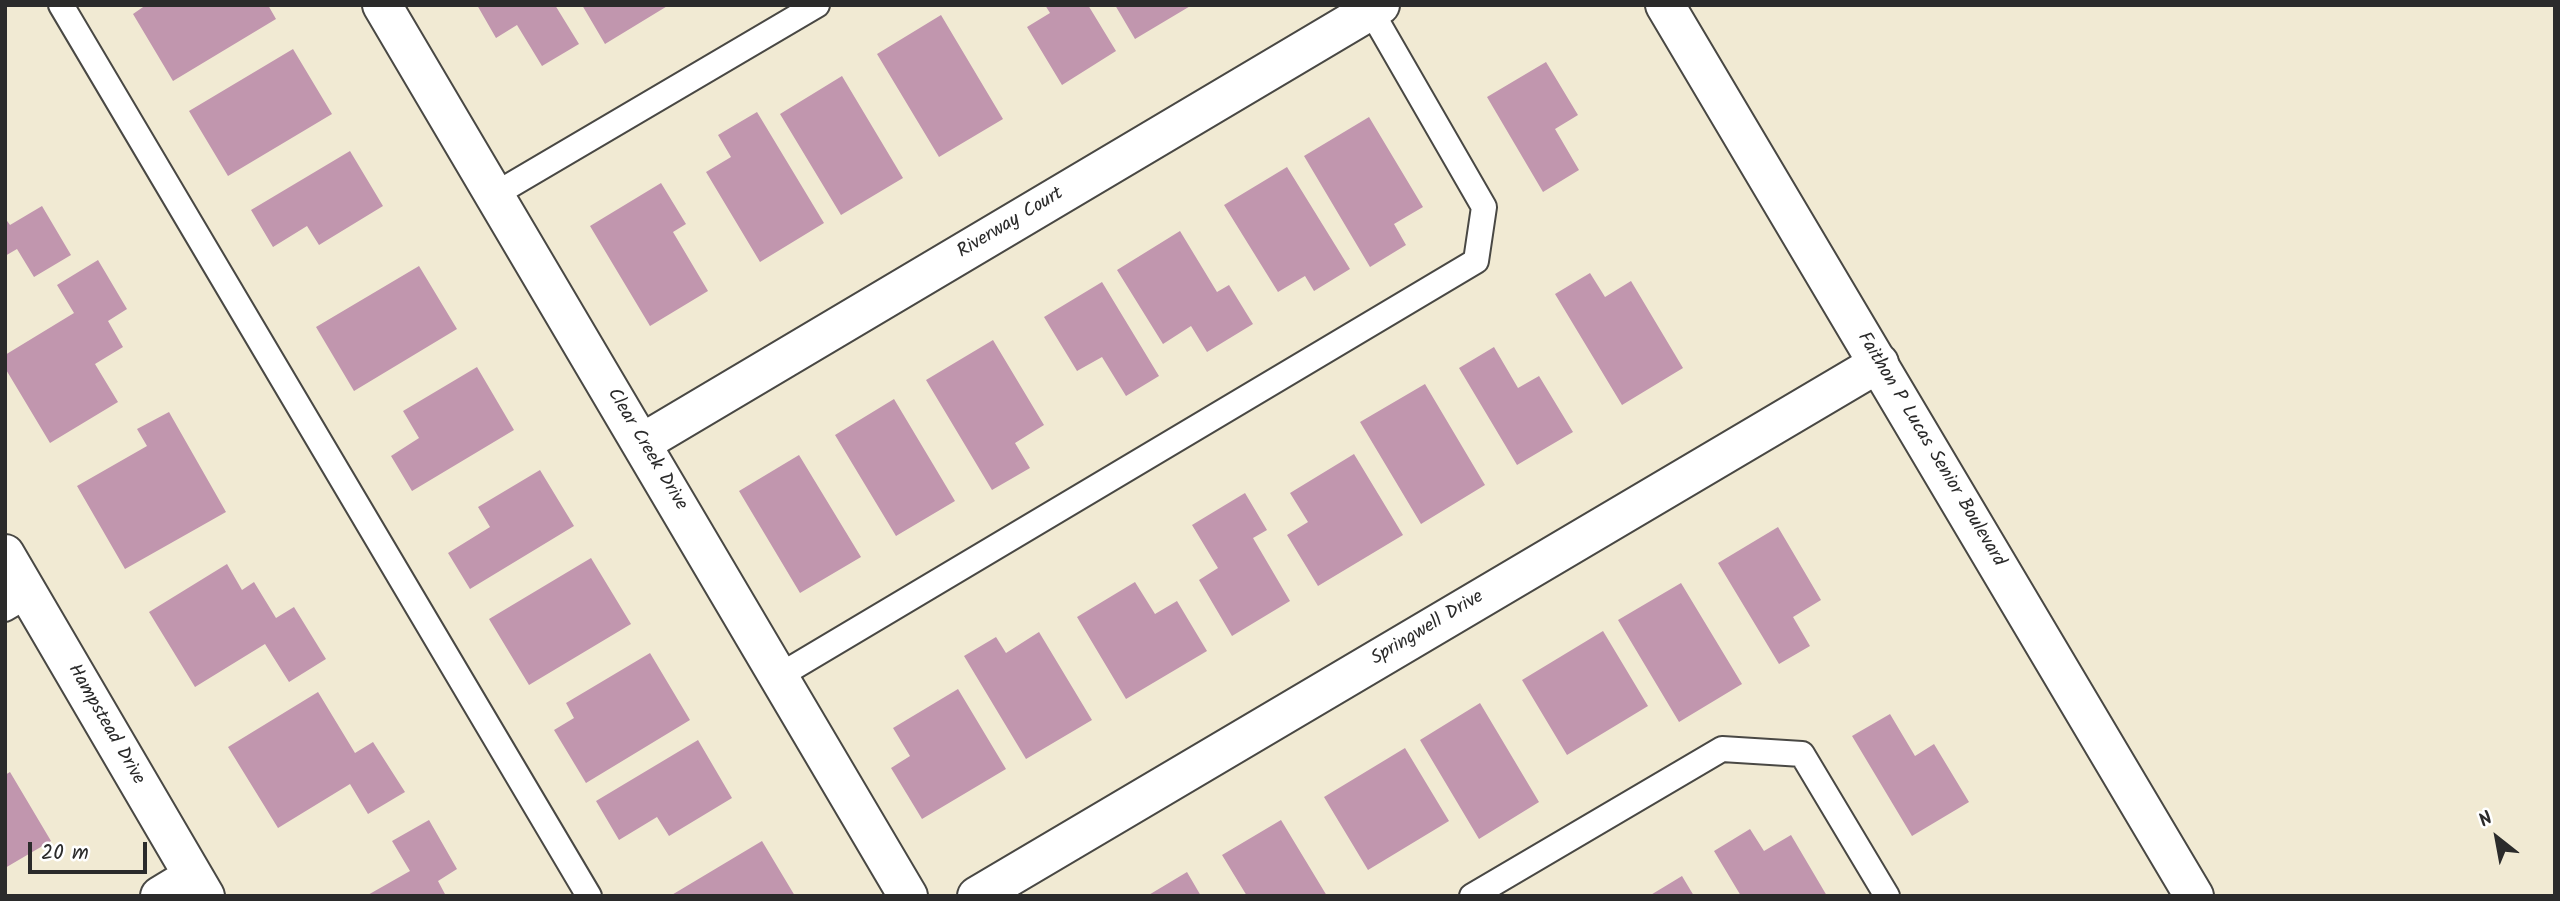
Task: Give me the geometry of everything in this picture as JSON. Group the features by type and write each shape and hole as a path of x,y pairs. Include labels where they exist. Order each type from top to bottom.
{"street":[{"name":"Clear Creek Drive","path":"382,5 908,896"},
{"name":"Faithon P Lucas Senior Boulevard","path":"1665,5 2194,896"},
{"name":"Riverway Court","path":"642,443 1375,8"},
{"name":"Springwell Drive","path":"976,896 1879,363"},
{"name":"Hampstead Drive","path":"5,554 17,602 199,886"},
{"path":"160,896 199,886"}],"lane":[{"path":"61,5 589,896"},
{"path":"494,195 817,5"},
{"path":"779,676 1476,261 1484,207 1375,8"},
{"path":"1472,896 1722,749 1802,754 1887,896"}],"building":[{"path":"146,5 268,5 276,19 173,81 133,14"},
{"path":"477,5 555,5 579,44 542,66 517,25 496,38"},
{"path":"582,5 669,5 605,44"},
{"path":"1045,5 1088,5 1116,51 1062,85 1027,27 1050,13"},
{"path":"1115,5 1192,5 1135,39"},
{"path":"941,15 1003,119 939,157 877,54"},
{"path":"293,49 332,114 228,176 189,111"},
{"path":"1546,62 1578,115 1555,129 1579,170 1543,192 1487,97"},
{"path":"842,76 903,178 841,215 780,114"},
{"path":"757,112 824,223 760,262 706,172 731,157 718,135"},
{"path":"1369,117 1423,207 1394,224 1406,245 1370,267 1304,156"},
{"path":"350,151 383,206 319,245 307,226 273,247 251,210"},
{"path":"1287,167 1350,269 1314,291 1305,276 1278,292 1224,205"},
{"path":"661,183 686,224 673,232 708,291 650,326 590,226"},
{"path":"42,206 71,255 34,277 17,249 5,256 5,218 10,225"},
{"path":"1180,231 1217,292 1229,285 1253,324 1207,352 1191,326 1163,344 1117,270"},
{"path":"98,260 127,309 108,321 123,347 95,364 118,402 50,443 5,368 5,355 74,313 57,285"},
{"path":"419,266 457,329 354,391 316,327"},
{"path":"1590,273 1605,297 1631,281 1683,368 1622,405 1555,294"},
{"path":"1102,282 1159,376 1126,396 1102,357 1077,371 1044,317"},
{"path":"993,340 1044,425 1015,443 1030,468 992,490 926,380"},
{"path":"1494,347 1518,388 1539,376 1573,432 1517,465 1459,368"},
{"path":"477,367 514,430 412,491 391,456 419,438 403,411"},
{"path":"1425,384 1485,485 1421,524 1360,422"},
{"path":"894,399 955,501 896,536 835,435"},
{"path":"169,412 226,512 125,569 77,486 147,446 137,429"},
{"path":"1354,454 1403,535 1318,586 1287,535 1308,522 1290,493"},
{"path":"799,455 861,557 800,593 739,491"},
{"path":"540,470 574,526 470,589 448,553 490,527 478,507"},
{"path":"1245,493 1267,530 1253,538 1290,601 1232,636 1199,580 1218,568 1192,525"},
{"path":"1778,527 1821,600 1793,617 1810,646 1779,664 1718,563"},
{"path":"591,558 631,624 529,685 489,619"},
{"path":"227,564 242,590 254,582 276,618 294,607 326,659 289,682 265,644 195,687 149,612"},
{"path":"1135,582 1155,614 1177,601 1207,651 1126,699 1077,617"},
{"path":"1681,583 1742,684 1679,722 1618,620"},
{"path":"1603,631 1648,706 1567,755 1522,680"},
{"path":"1039,632 1092,720 1026,759 964,656 996,637 1006,653"},
{"path":"650,653 690,720 586,783 554,730 574,718 566,703"},
{"path":"958,689 1006,769 922,819 891,768 910,756 893,728"},
{"path":"318,692 355,753 373,742 405,792 368,814 350,784 278,828 228,747"},
{"path":"1480,703 1539,802 1479,839 1420,740"},
{"path":"1890,714 1915,756 1934,744 1969,802 1912,836 1852,736"},
{"path":"698,740 732,798 669,836 657,817 619,840 596,801"},
{"path":"1405,748 1449,821 1368,870 1324,797"},
{"path":"10,772 51,841 5,868 5,775"},
{"path":"429,820 457,869 438,881 446,896 366,896 410,871 392,841"},
{"path":"1281,820 1327,896 1247,896 1222,855"},
{"path":"1750,829 1764,851 1791,835 1827,896 1741,896 1714,851"},
{"path":"762,841 795,896 670,896"},
{"path":"1187,872 1201,896 1147,896"},
{"path":"1682,876 1694,896 1649,896"}]}
